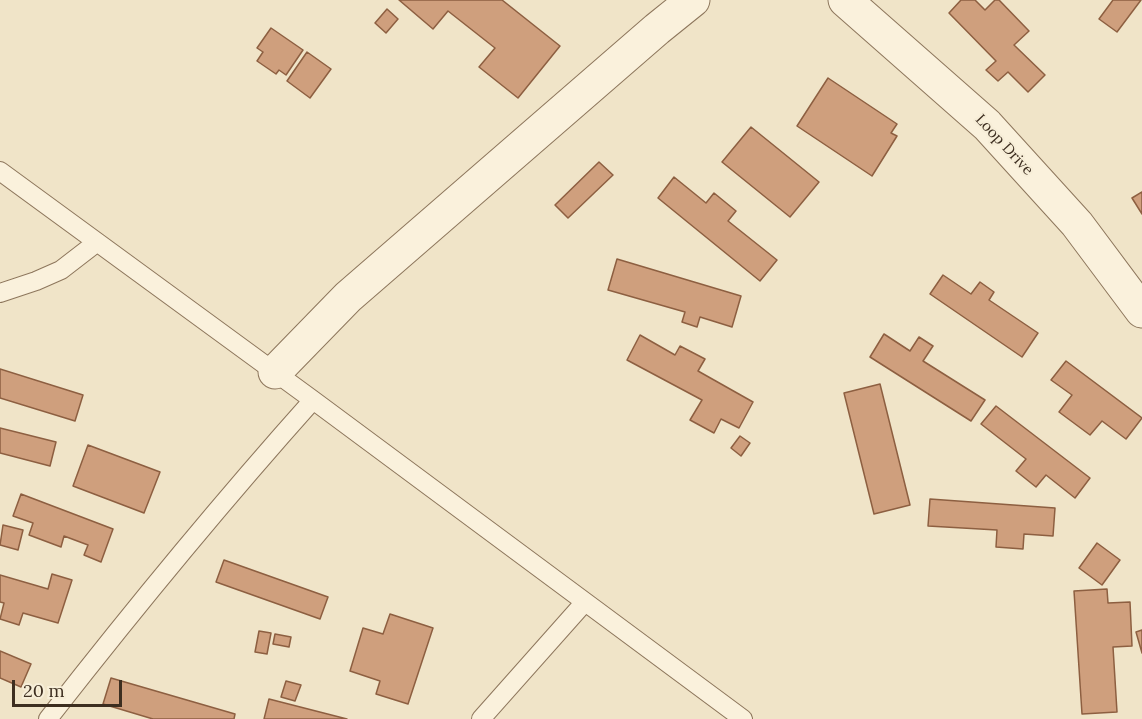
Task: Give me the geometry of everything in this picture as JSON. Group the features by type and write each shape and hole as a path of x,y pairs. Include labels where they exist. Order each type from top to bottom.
{"street":[{"path":"274,372 348,297 693,0"},
{"name":"Loop Drive","path":"845,0 987,125 1077,224 1142,311"}],"lane":[{"path":"0,171 743,719"},
{"path":"0,293 62,270 96,243"},
{"path":"48,719 265,453 313,400"},
{"path":"481,719 584,603"}],"building":[{"path":"399,0 502,0 560,46 518,98 479,67 495,48 448,11 433,29"},
{"path":"961,0 975,0 985,10 995,0 999,0 1029,31 1014,45 1045,75 1028,92 1008,72 998,81 986,70 996,61 949,13"},
{"path":"1113,0 1141,0 1117,32 1099,19"},
{"path":"387,9 398,19 386,33 375,23"},
{"path":"271,28 303,50 286,75 279,70 276,74 257,61 263,52 257,48"},
{"path":"307,52 331,69 310,98 287,81"},
{"path":"828,78 897,124 891,133 897,136 872,176 797,126"},
{"path":"751,127 819,182 790,217 722,162"},
{"path":"599,162 613,175 568,218 555,205"},
{"path":"674,177 706,203 714,193 736,211 728,221 777,260 760,281 658,198"},
{"path":"1142,192 1142,214 1132,198"},
{"path":"617,259 741,296 732,327 700,317 697,327 682,322 685,312 608,290"},
{"path":"943,275 971,294 980,282 994,292 989,300 1038,333 1022,357 930,294"},
{"path":"884,334 910,351 919,337 933,346 923,361 985,400 971,421 870,357"},
{"path":"640,335 675,355 680,346 705,359 698,371 753,402 739,428 721,419 714,433 690,420 702,400 627,360"},
{"path":"1066,361 1142,418 1126,439 1102,421 1090,435 1059,412 1072,395 1051,380"},
{"path":"0,369 83,395 75,421 0,398"},
{"path":"880,384 910,505 874,514 844,393"},
{"path":"996,406 1090,478 1075,498 1046,475 1036,487 1016,471 1026,459 981,424"},
{"path":"0,428 56,442 50,466 0,453"},
{"path":"740,436 750,443 741,456 731,448"},
{"path":"88,445 160,472 144,513 73,486"},
{"path":"21,494 113,529 101,562 84,555 88,545 64,536 61,547 29,535 33,523 13,516"},
{"path":"930,499 1055,508 1053,536 1024,534 1023,549 996,547 997,530 928,526"},
{"path":"3,525 23,530 18,550 0,545"},
{"path":"1097,543 1120,560 1102,585 1079,568"},
{"path":"224,560 328,597 320,619 216,582"},
{"path":"52,574 72,580 58,623 23,613 19,625 0,619 4,603 0,602 0,575 48,589"},
{"path":"1107,589 1108,603 1130,602 1132,646 1113,647 1117,712 1082,714 1074,591"},
{"path":"390,614 433,628 408,704 376,694 380,681 350,671 363,628 383,634"},
{"path":"1142,630 1142,653 1136,632"},
{"path":"259,631 271,633 267,654 255,652"},
{"path":"275,634 291,637 289,647 273,644"},
{"path":"0,651 31,664 21,687 0,678"},
{"path":"111,678 235,714 234,719 153,719 103,704"},
{"path":"286,681 301,685 295,701 281,697"},
{"path":"269,699 347,719 264,719"}]}
